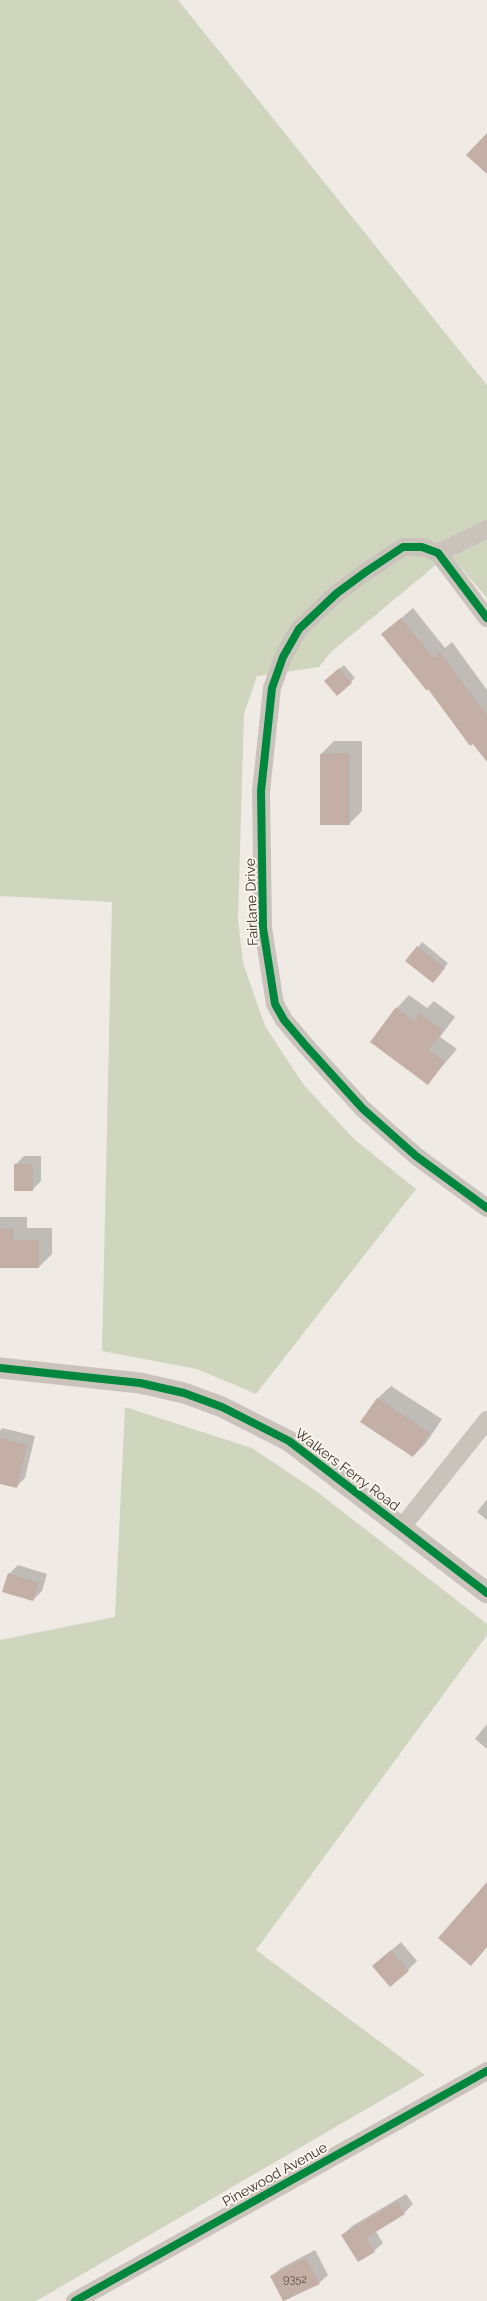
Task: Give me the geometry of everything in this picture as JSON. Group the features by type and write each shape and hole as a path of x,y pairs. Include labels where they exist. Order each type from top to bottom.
{"street":[{"path":"487,529 438,553 487,618"},
{"name":"Fairlane Drive","path":"438,553 422,547 403,547 367,570 337,594 299,629 283,657 272,688 261,791 263,928 269,976 275,1004 284,1020 363,1109 416,1156 487,1208"},
{"name":"Walkers Ferry Road","path":"0,1368 140,1383 184,1393 222,1407 289,1442 487,1593"},
{"path":"402,1527 487,1420"},
{"name":"Pinewood Avenue","path":"75,2301 487,2071"}],"green space":[{"path":"0,0 178,0 487,385 487,598 449,554 331,652 319,667 257,676 244,714 238,919 243,963 265,1026 303,1084 354,1139 416,1189 256,1394 197,1369 102,1351 112,902 0,896"},
{"path":"125,1407 252,1448 316,1491 487,1624 487,1635 256,1950 425,2075 36,2301 0,2301 0,1640 115,1617"}],"building":[{"path":"487,133 487,174 466,155"},
{"path":"401,618 434,658 440,652 487,715 487,762 473,744 470,746 428,689 427,691 381,634"},
{"path":"339,668 352,683 337,696 324,681"},
{"path":"350,753 350,825 320,825 320,754"},
{"path":"417,946 445,968 433,983 405,961"},
{"path":"396,1007 414,1021 420,1013 443,1031 429,1050 445,1062 428,1085 370,1042"},
{"path":"14,1164 33,1164 33,1191 14,1191"},
{"path":"0,1229 14,1229 14,1240 39,1240 39,1268 0,1268"},
{"path":"377,1398 430,1433 413,1457 360,1422"},
{"path":"0,1438 27,1445 17,1488 0,1484"},
{"path":"8,1573 39,1583 33,1601 2,1592"},
{"path":"487,1882 487,1947 471,1966 438,1938"},
{"path":"391,1950 409,1971 390,1987 372,1966"},
{"path":"397,2202 405,2214 366,2238 375,2252 358,2262 341,2235"},
{"path":"306,2258 320,2284 283,2301 270,2276"}],"cycle path":[{"path":"487,618 438,553 422,547 403,547 337,593 299,629 283,657 272,688 261,791 263,928 275,1004 284,1020 363,1109 416,1156 487,1208"},
{"path":"0,1368 140,1383 184,1393 222,1407 289,1441 487,1593"},
{"path":"75,2301 487,2071"}]}
